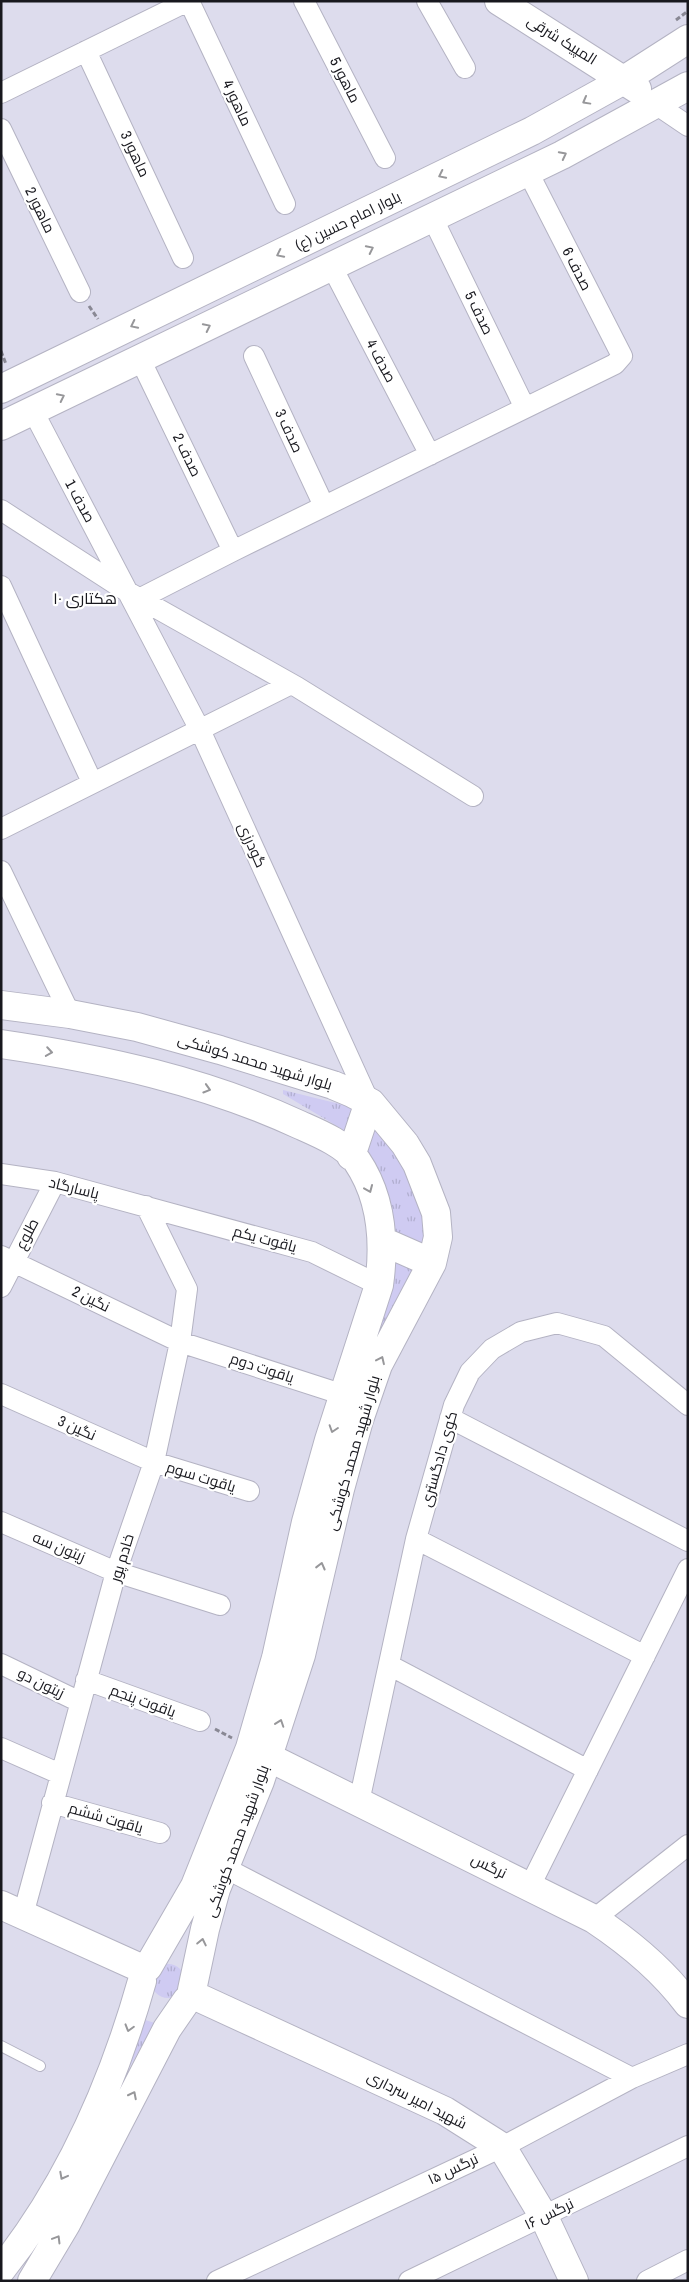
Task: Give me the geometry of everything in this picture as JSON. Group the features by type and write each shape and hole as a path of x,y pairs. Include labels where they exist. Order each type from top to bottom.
{"main road":[{"name":"المپیک شرقی","path":"499,1 624,80 657,105"},
{"name":"بلوار امام حسین (ع)","path":"1,388 532,131 624,80 681,30"},
{"path":"1,426 528,172 657,105 688,86"},
{"name":"بلوار شهید محمد کوشکی","path":"1,1005 70,1014 137,1027 334,1085 369,1102 390,1125 417,1164 436,1213 438,1237 432,1263 378,1365 340,1489 301,1655 259,1752 195,1886 145,1973 126,2038 82,2142 24,2241 1,2270"},
{"name":"بلوار شهید محمد کوشکی","path":"1,1044 105,1061 211,1090 265,1109 318,1133 356,1160 372,1193 382,1224 383,1261 379,1285 306,1522 276,1658 259,1752 205,1929 190,1995 167,2029 66,2224 32,2281"},
{"path":"351,1156 369,1102"},
{"path":"382,1240 432,1263"},
{"name":"نرگس","path":"259,1752 594,1919 635,1947 688,2004"},
{"path":"12,1910 145,1973"},
{"path":"168,1957 182,1962 192,1974 190,1995 174,2008 158,2006 146,1996 145,1973 160,1958 168,1957"},
{"name":"شهید امیر سرداری","path":"190,1995 445,2111 502,2146 544,2217 574,2281"}],"street":[{"path":"1,92 188,1"},
{"name":"ماهور 4","path":"188,1 285,204"},
{"name":"ماهور 5","path":"304,1 386,158"},
{"path":"427,1 465,68"},
{"name":"ماهور 3","path":"86,51 183,258"},
{"path":"657,105 688,126"},
{"name":"ماهور 2","path":"1,128 80,292"},
{"name":"صدف 6","path":"525,408 615,364 622,356 528,172"},
{"name":"صدف 5","path":"433,218 525,408"},
{"name":"صدف 4","path":"332,267 430,455"},
{"name":"صدف 3","path":"254,356 324,506"},
{"name":"صدف 2","path":"140,359 233,551"},
{"path":"134,595 233,551 525,408"},
{"name":"صدف 1","path":"33,411 134,595"},
{"path":"1,510 134,595 291,684 473,796"},
{"path":"1,586 92,782"},
{"name":"گودرزی","path":"134,595 200,730 369,1102"},
{"path":"1,829 291,684"},
{"path":"1,871 70,1014"},
{"name":"پاسارگاد","path":"1,1174 54,1182 146,1206"},
{"name":"طلوع","path":"1,1287 7,1258 54,1182"},
{"name":"یاقوت یکم","path":"146,1206 312,1252 379,1285"},
{"name":"خادم پور","path":"12,1910 52,1803 116,1572 154,1462 180,1342 187,1289 146,1206"},
{"name":"نگین 2","path":"7,1258 180,1342"},
{"name":"کوی دادگستری","path":"359,1802 416,1539 450,1418 470,1372 492,1349 521,1332 557,1323 604,1336 688,1405"},
{"name":"یاقوت دوم","path":"180,1342 344,1395"},
{"name":"نگین 3","path":"1,1394 154,1462"},
{"path":"450,1418 688,1541"},
{"name":"یاقوت سوم","path":"154,1462 249,1491"},
{"name":"زیتون سه","path":"1,1522 116,1572 220,1605"},
{"path":"416,1539 644,1656"},
{"path":"530,1886 688,1569"},
{"name":"زیتون دو","path":"1,1664 80,1702"},
{"path":"389,1665 588,1770"},
{"name":"یاقوت پنجم","path":"86,1680 200,1721"},
{"path":"1,1748 60,1774"},
{"name":"یاقوت ششم","path":"52,1803 160,1833"},
{"path":"594,1919 688,1845"},
{"path":"225,1868 632,2078"},
{"name":"نرگس ۱۵","path":"217,2281 502,2146 632,2078 688,2054"},
{"name":"نرگس ۱۶","path":"409,2281 688,2146"},
{"path":"647,2281 688,2260"}],"lane":[{"path":"1,2046 40,2066"}],"path":[{"path":"681,30 688,11"},
{"path":"80,292 109,337"},
{"path":"200,1721 259,1752"}],"green space":[{"path":"283,1090 356,1108 347,1132 283,1094"},
{"path":"374,1118 386,1130 427,1210 427,1253 390,1238 363,1156"},
{"path":"391,1256 415,1267 378,1337"},
{"path":"168,1964 180,1969 185,1981 180,1993 168,1998 156,1993 151,1981 156,1969"},
{"path":"142,2019 155,2023 125,2075"}],"district":[{"name":"۱۰ هکتاری","path":"85,598"}]}
